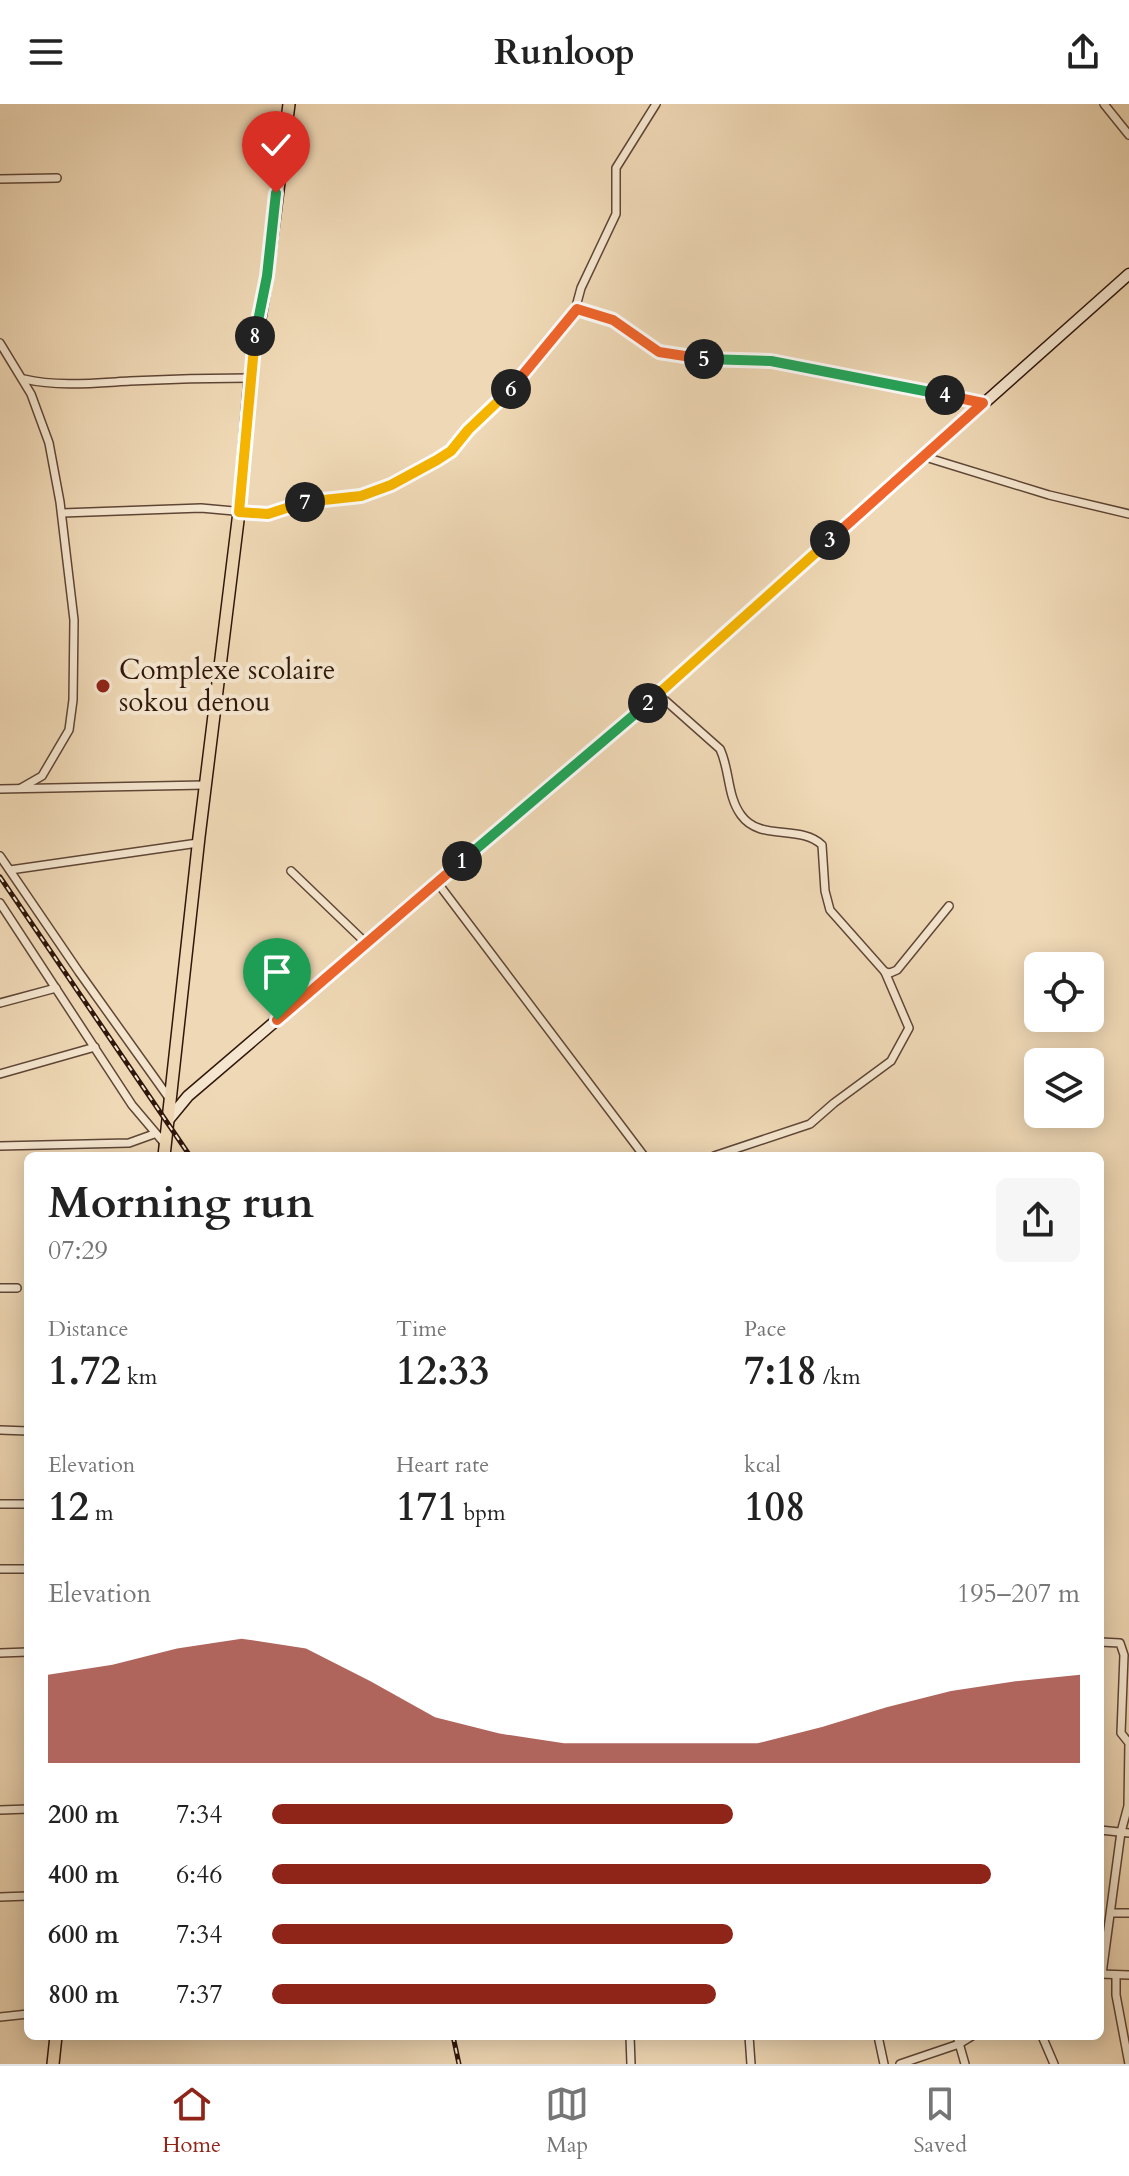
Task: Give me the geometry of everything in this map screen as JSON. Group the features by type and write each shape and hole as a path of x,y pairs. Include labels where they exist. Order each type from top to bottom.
{"main road":[{"path":"165,1150 198,843 239,512 250,378 267,276 289,104"},
{"path":"53,2064 56,2040"}],"street":[{"path":"62,513 201,508 268,514 306,502 361,496 391,485 444,457 510,390 577,309 581,288 616,214 616,168 656,104"},
{"path":"1104,104 1129,135"},
{"path":"0,179 57,178"},
{"path":"169,1119 188,1096 658,694 1129,274"},
{"path":"577,309 613,320 667,354 771,361 983,403"},
{"path":"0,343 24,379 49,443 62,513 74,620 69,730 42,776 21,788"},
{"path":"24,379 93,383 250,378"},
{"path":"31,394 39,382"},
{"path":"922,456 1049,495 1129,514"},
{"path":"658,694 720,749 726,760 733,801 742,817 763,831 806,837 822,845 825,891 830,910 885,972 909,1028 891,1061 810,1124 726,1152"},
{"path":"0,789 205,785"},
{"path":"10,870 198,843"},
{"path":"0,856 79,972 170,1092 188,1096"},
{"path":"291,871 366,943"},
{"path":"437,882 641,1152"},
{"path":"0,903 165,1150"},
{"path":"885,972 897,970 949,906"},
{"path":"0,1003 56,988"},
{"path":"0,1074 95,1047"},
{"path":"0,1146 129,1143 154,1134"},
{"path":"0,1288 17,1288"},
{"path":"0,1430 24,1431"},
{"path":"0,1504 24,1504"},
{"path":"0,1569 24,1569"},
{"path":"1104,1642 1120,1643 1124,1655 1121,1733 1129,1743 1125,1832 1104,1957"},
{"path":"0,1653 24,1652"},
{"path":"0,1810 24,1809"},
{"path":"1104,1830 1125,1832"},
{"path":"0,1897 24,1896"},
{"path":"1112,1913 1129,1913"},
{"path":"1104,1974 1129,1975"},
{"path":"1116,1975 1116,1995 1129,2064"},
{"path":"0,2017 24,2014"},
{"path":"630,2040 631,2064"},
{"path":"749,2040 751,2064"},
{"path":"879,2040 884,2064"},
{"path":"900,2064 958,2040 965,2064"},
{"path":"1044,2040 1054,2064"}],"railway":[{"path":"0,877 187,1152"},
{"path":"454,2040 459,2064"}],"place":[{"name":"Complexe scolaire sokou denou","path":"103,686"}],"route":[{"path":"276,193 267,276 250,378 239,512 268,514 306,502 361,496 391,485 444,457 510,390 577,309 613,320 659,352 667,354 771,361 983,403 658,694 277,1020"}]}
